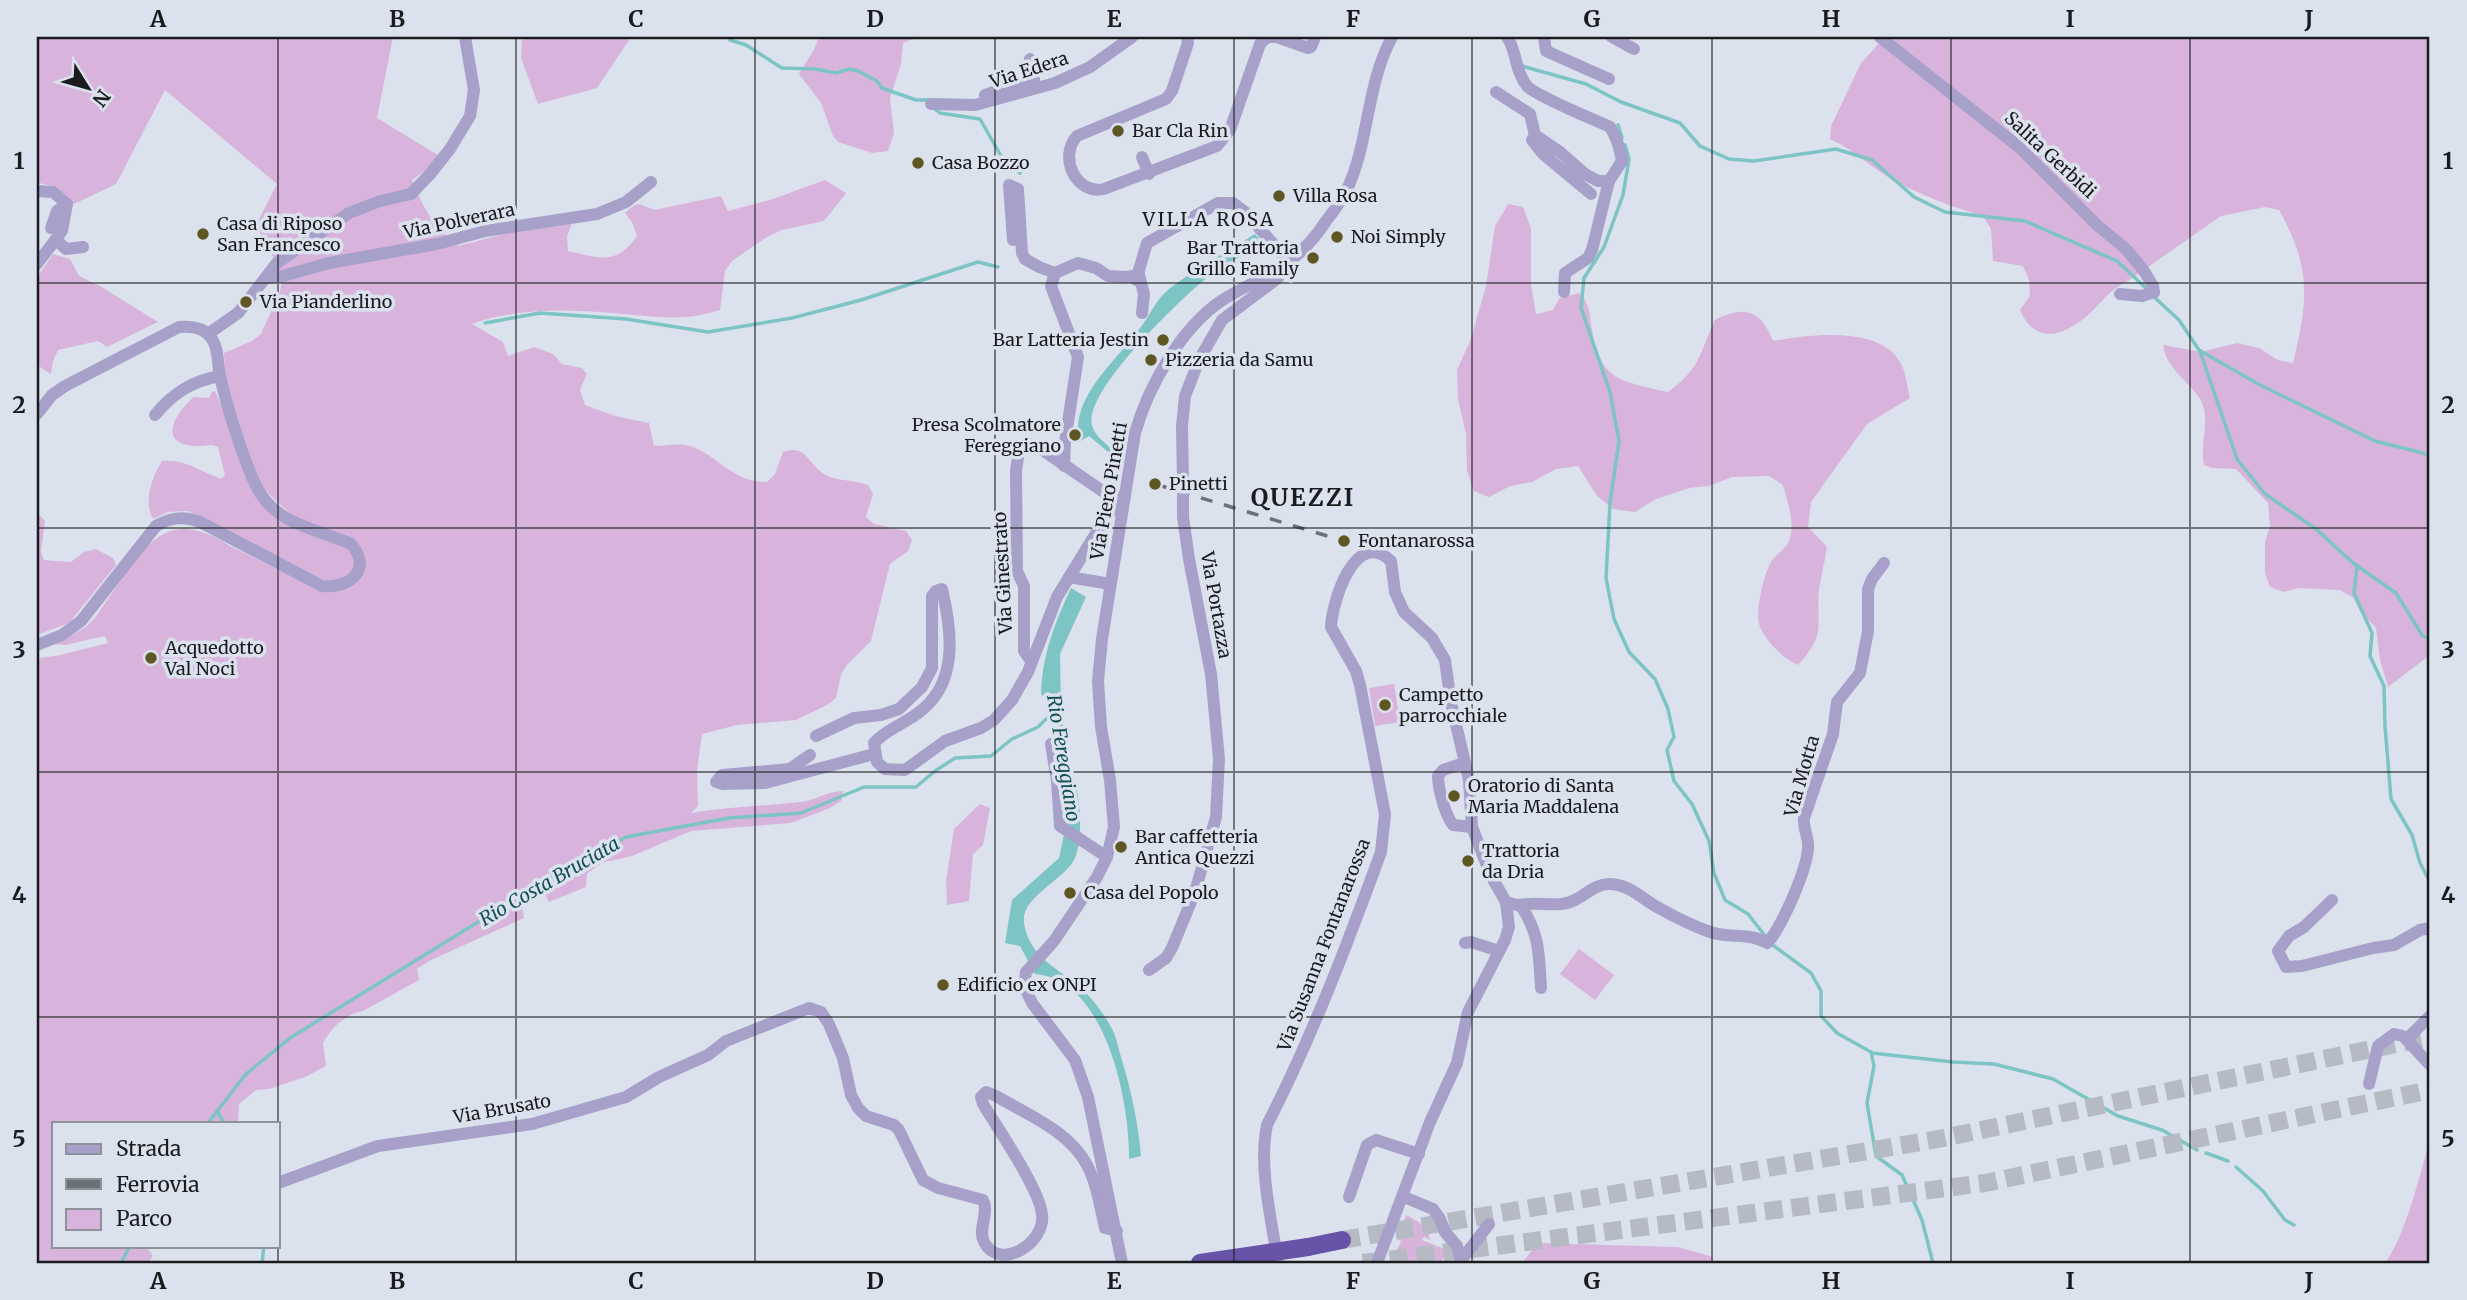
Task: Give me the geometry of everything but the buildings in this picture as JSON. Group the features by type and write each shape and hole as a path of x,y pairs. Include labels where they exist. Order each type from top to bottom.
{"highway":[{"path":"1200,1263 1342,1240"}],"street":[{"path":"208,334 238,313 277,263 349,213 380,201 411,194 431,173 450,149 470,116 474,90 465,37"},
{"name":"Via Edera","path":"1030,59 1034,78 974,98 973,104 1055,83 1090,67 1132,37"},
{"path":"1187,37 1188,43 1174,85 1166,99 1077,136 1070,147 1070,167 1084,188 1094,191 1149,174 1217,146 1230,130 1260,44 1267,37 1276,37 1308,48 1315,37"},
{"name":"Via Piero Pinetti","path":"1117,1231 1088,1097 1074,1060 1032,1003 1024,986 1026,972 1052,944 1093,884 1107,857 1114,827 1098,696 1102,639 1135,433 1141,411 1181,341 1213,306 1287,264 1324,225 1349,185 1376,79 1392,37"},
{"path":"1507,37 1511,42 1516,67 1528,88 1610,127 1620,146 1622,161 1609,181 1592,250 1588,258 1564,272 1564,292"},
{"path":"1544,37 1546,51 1609,79"},
{"path":"1612,37 1634,49"},
{"name":"Salita Gerbidi","path":"1880,37 2020,148 2097,225 2126,249 2153,286 2150,294 2120,295"},
{"path":"1496,92 1530,114 1535,135 1560,152 1584,174 1598,181 1609,181"},
{"path":"931,104 973,104"},
{"path":"1535,135 1532,140 1542,154 1591,194"},
{"path":"1142,157 1149,174"},
{"name":"Via Polverara","path":"267,278 329,263 437,244 485,231 597,214 626,202 651,182"},
{"path":"1013,240 1009,185 1018,190 1022,253 1025,259 1055,273 1078,263 1096,268 1108,276 1137,279"},
{"path":"37,191 53,192 67,204 62,231 53,234 37,264"},
{"path":"1142,313 1143,294 1137,279 1147,243 1218,204 1233,203 1245,212 1287,264"},
{"path":"53,234 66,249 83,247"},
{"name":"Via Portazza","path":"1149,970 1166,957 1172,948 1195,892 1216,817 1219,759 1211,674 1183,517 1182,426 1185,396 1199,360 1222,320 1278,278 1287,264"},
{"path":"1055,273 1051,286 1078,357 1064,466"},
{"path":"37,414 52,395 65,386 179,327 190,326 208,334 216,348 220,376 257,487 264,499 292,522 351,544 360,559 360,568 355,575 340,586 322,586 200,522 183,517 167,520 156,526 81,621 62,635 37,645"},
{"path":"155,415 182,388 220,376"},
{"name":"Via Ginestrato","path":"1031,661 1024,651 1024,586 1017,571 1016,470 1019,452 1029,444 1041,449 1111,497 1125,497"},
{"name":"Via Ginestrato","path":"874,754 877,762 886,769 905,771 945,741 981,728 994,720 1012,700 1028,673 1057,597 1106,517 1125,497"},
{"name":"Via Susanna Fontanarossa","path":"1278,1263 1266,1176 1267,1125 1293,1075 1328,991 1377,863 1385,833 1385,814 1360,685 1331,627 1336,598 1352,565 1361,556 1377,554 1391,561 1395,592 1404,612 1440,649 1447,669 1464,763"},
{"name":"Via Motta","path":"1512,904 1561,904 1577,901 1597,886 1625,886 1656,906 1706,931 1721,936 1756,936 1769,941 1798,887 1808,847 1804,818 1833,734 1837,702 1860,673 1868,631 1868,589 1884,563"},
{"name":"Via Piero Pinetti","path":"1069,577 1110,584"},
{"path":"810,755 790,769 722,775 716,782 765,783 874,754 874,743 881,735 907,722 926,708 941,685 951,647 950,623 942,589 932,596 932,668 922,687 899,709 854,719 816,736"},
{"path":"1051,744 1060,826 1107,857"},
{"path":"1472,827 1453,825 1446,813 1438,776 1443,770 1464,763 1469,780 1472,827 1491,876 1512,904 1521,906 1537,934 1541,988"},
{"path":"2332,900 2304,927 2289,936 2278,951 2286,967 2302,966 2394,945 2420,930 2430,928"},
{"path":"1377,1263 1430,1122 1457,1063 1468,1012 1509,927 1512,904"},
{"path":"1465,943 1471,942 1499,951"},
{"name":"Via Brusato","path":"280,1182 378,1146 532,1124 626,1097 659,1077 709,1055 726,1041 809,1008 821,1012 839,1045 855,1102 862,1112 894,1125 899,1130 923,1180 938,1188 983,1200 985,1205 982,1235 985,1244 993,1250"},
{"path":"2407,1039 2430,1016"},
{"path":"2369,1084 2378,1046 2394,1034 2407,1039 2430,1065"},
{"path":"986,1263 993,1250 1013,1253 1023,1250 1038,1233 1043,1217 1033,1188 983,1104 981,1097 986,1092 1062,1135 1074,1146 1087,1164 1095,1183 1105,1228 1117,1231 1122,1263"},
{"path":"1349,1197 1367,1145 1376,1140 1419,1154"},
{"path":"1404,1197 1433,1209 1445,1232 1457,1246 1460,1262"},
{"path":"1460,1262 1489,1224"}],"green space":[{"path":"37,37 393,37 377,118 443,158 412,180 430,216 458,246 508,233 572,223 567,236 568,251 598,257 614,256 629,246 637,236 625,213 634,206 642,205 654,210 721,196 728,211 770,200 825,180 846,193 824,221 782,230 732,261 725,271 720,310 679,317 541,311 506,315 472,324 503,342 508,356 534,347 553,354 562,364 582,368 587,374 580,390 585,405 615,416 649,423 654,446 678,444 693,447 736,474 767,482 775,474 783,452 797,451 829,477 868,485 873,494 866,517 874,524 906,531 912,540 908,551 890,564 871,641 846,666 836,698 796,720 737,725 702,734 697,771 698,806 691,813 801,802 843,791 841,801 791,823 691,831 632,856 601,863 587,874 586,887 549,902 541,888 522,904 524,918 429,961 417,969 419,980 340,1022 323,1043 326,1066 305,1077 269,1089 256,1090 239,1104 238,1122 52,1122 52,1248 147,1248 153,1256 148,1263 37,1263 37,658 108,643 105,636 65,645 55,644 91,623 142,552 155,539 170,531 186,529 206,534 325,592 341,590 365,560 295,517 260,483 225,384 224,353 252,341 261,334 280,291 283,276 256,225 277,184 165,90 116,184 74,204 57,190 37,183"},
{"path":"522,37 631,37 597,88 538,104 521,58"},
{"path":"818,37 918,37 903,43 901,64 890,98 894,133 888,151 872,153 838,142 833,136 821,103 799,74"},
{"path":"1885,37 2430,37 2430,653 2426,658 2388,687 2380,660 2376,628 2360,611 2353,597 2339,590 2299,588 2283,592 2270,587 2265,573 2265,542 2270,526 2268,503 2236,469 2204,465 2204,409 2201,401 2166,355 2163,345 2201,352 2237,343 2259,348 2278,360 2293,363 2302,321 2304,285 2297,250 2279,210 2265,207 2221,216 2114,289 2073,326 2055,333 2039,332 2025,320 2020,310 2030,296 2029,280 2023,266 1993,261 1991,229 1983,216 1938,201 1906,186 1830,139 1831,126 1861,63"},
{"path":"1508,204 1523,207 1531,229 1531,284 1536,314 1553,310 1559,299 1579,293 1588,307 1599,357 1613,375 1623,380 1668,392 1693,368 1715,320 1743,312 1757,317 1773,341 1823,335 1860,338 1876,342 1890,350 1900,362 1910,398 1867,424 1811,502 1808,527 1827,547 1819,590 1817,637 1798,665 1772,646 1759,624 1761,590 1767,570 1788,543 1792,530 1783,485 1769,476 1732,477 1709,486 1689,488 1656,499 1635,512 1613,509 1597,496 1578,466 1556,469 1532,482 1510,486 1489,497 1474,491 1467,471 1466,434 1458,399 1457,370 1471,339 1486,286 1495,226"},
{"path":"53,254 70,259 79,276 158,322 107,347 98,341 58,350 51,374 37,365 37,278"},
{"path":"215,391 265,507 342,543 355,561 355,566 348,576 329,581 310,576 188,511 168,512 153,519 149,505 150,489 162,461 185,464 221,479 225,475 218,447 184,444 176,440 173,434 176,419 187,404 194,397 209,398"},
{"path":"37,512 45,521 41,552 44,560 71,562 84,552 96,549 113,558 116,565 69,623 37,635"},
{"name":"Campetto parrocchiale","path":"1394,684 1400,722 1375,726 1369,688"},
{"path":"980,804 990,808 983,845 973,854 969,901 947,905 946,881 954,829"},
{"path":"1579,949 1614,975 1595,1000 1560,974"},
{"path":"2430,1136 2430,1263 2385,1263 2406,1220"},
{"path":"1406,1215 1427,1231 1430,1240 1424,1237 1422,1240 1447,1250 1441,1263 1391,1263 1401,1241 1398,1238"},
{"path":"1538,1243 1678,1247 1713,1257 1709,1263 1522,1263"}],"water":[{"path":"1255,234 1264,245 1221,267 1195,288 1137,346 1103,391 1093,410 1092,425 1100,438 1120,456 1119,461 1089,436 1079,442 1078,425 1088,395 1160,298 1189,275"},
{"name":"Rio Fereggiano","path":"1071,588 1086,597 1060,654 1061,714 1079,800 1078,849 1070,866 1029,905 1024,923 1027,935 1038,953 1086,993 1113,1030 1131,1094 1140,1143 1141,1156 1129,1159 1125,1107 1118,1077 1109,1047 1096,1020 1080,997 1059,981 1035,974 1020,946 1005,943 1012,900 1059,858 1067,821 1064,782 1044,697 1041,694 1050,639"}],"waterway":[{"path":"700,37 706,37"},
{"path":"730,40 746,45 782,68 836,73 850,69 877,81 882,88 916,100 930,100"},
{"path":"1522,66 1586,84 1621,102 1680,123 1700,146 1729,159 1754,161 1836,149 1872,160 1914,197 1945,212 2025,221 2117,261 2148,290"},
{"path":"935,109 940,113 980,119 1001,156 1020,173"},
{"path":"1618,125 1622,138"},
{"path":"1625,145 1629,159 1623,195 1604,247 1584,278 1581,308 1610,392 1619,441 1610,503 1606,578 1614,619 1629,652 1655,679 1668,709 1674,737 1667,750 1674,781 1692,804 1709,841 1714,873 1725,900 1748,914 1766,937"},
{"path":"485,323 540,313 626,319 708,332 792,318 861,300 978,262 998,267"},
{"path":"2153,296 2179,320 2199,350 2260,385 2375,441 2430,457"},
{"path":"2200,351 2237,459 2265,494 2316,529 2353,563 2396,593 2422,635 2430,640"},
{"path":"2357,567 2354,593 2372,633 2370,656 2384,686 2391,799 2412,835 2420,863 2430,882"},
{"name":"Rio Costa Bruciata","path":"209,1122 245,1075 290,1038 551,877 626,837 729,818 801,813 864,787 916,787 955,758 991,756 1012,739 1038,727 1052,713"},
{"path":"1770,943 1811,973 1821,991 1821,1016 1837,1033 1871,1052 1874,1066 1867,1103 1876,1156 1902,1175 1922,1220 1933,1263"},
{"path":"1872,1053 1994,1064 2053,1079 2118,1116 2162,1130 2197,1150"},
{"path":"217,1111 223,1122"},
{"path":"2206,1153 2228,1161"},
{"path":"2236,1167 2263,1191 2285,1220 2294,1225"},
{"name":"Rio Costa Bruciata","path":"121,1263 129,1248"},
{"path":"262,1263 264,1248"}],"tunnel":[{"path":"1342,1240 1938,1139 2430,1037"},
{"path":"1363,1263 1985,1183 2430,1090"}],"railway":[{"path":"1155,484 1344,541"}],"place":[{"name":"Bar Cla Rin","path":"1118,131"},
{"name":"Casa Bozzo","path":"918,163"},
{"name":"Villa Rosa","path":"1279,196"},
{"name":"Casa di Riposo San Francesco","path":"203,234"},
{"name":"Noi Simply","path":"1337,237"},
{"name":"Bar Trattoria Grillo Family","path":"1313,258"},
{"name":"Via Pianderlino","path":"246,302"},
{"name":"Bar Latteria Jestin","path":"1163,340"},
{"name":"Pizzeria da Samu","path":"1151,360"},
{"name":"Presa Scolmatore Fereggiano","path":"1075,435"},
{"name":"Pinetti","path":"1155,484"},
{"name":"Fontanarossa","path":"1344,541"},
{"name":"Acquedotto Val Noci","path":"151,658"},
{"name":"Campetto parrocchiale","path":"1385,705"},
{"name":"Oratorio di Santa Maria Maddalena","path":"1454,796"},
{"name":"Bar caffetteria Antica Quezzi","path":"1121,847"},
{"name":"Trattoria da Dria","path":"1468,861"},
{"name":"Casa del Popolo","path":"1070,893"},
{"name":"Edificio ex ONPI","path":"943,985"}],"district":[{"name":"VILLA ROSA","path":"1209,219"},
{"name":"QUEZZI","path":"1303,498"}]}
